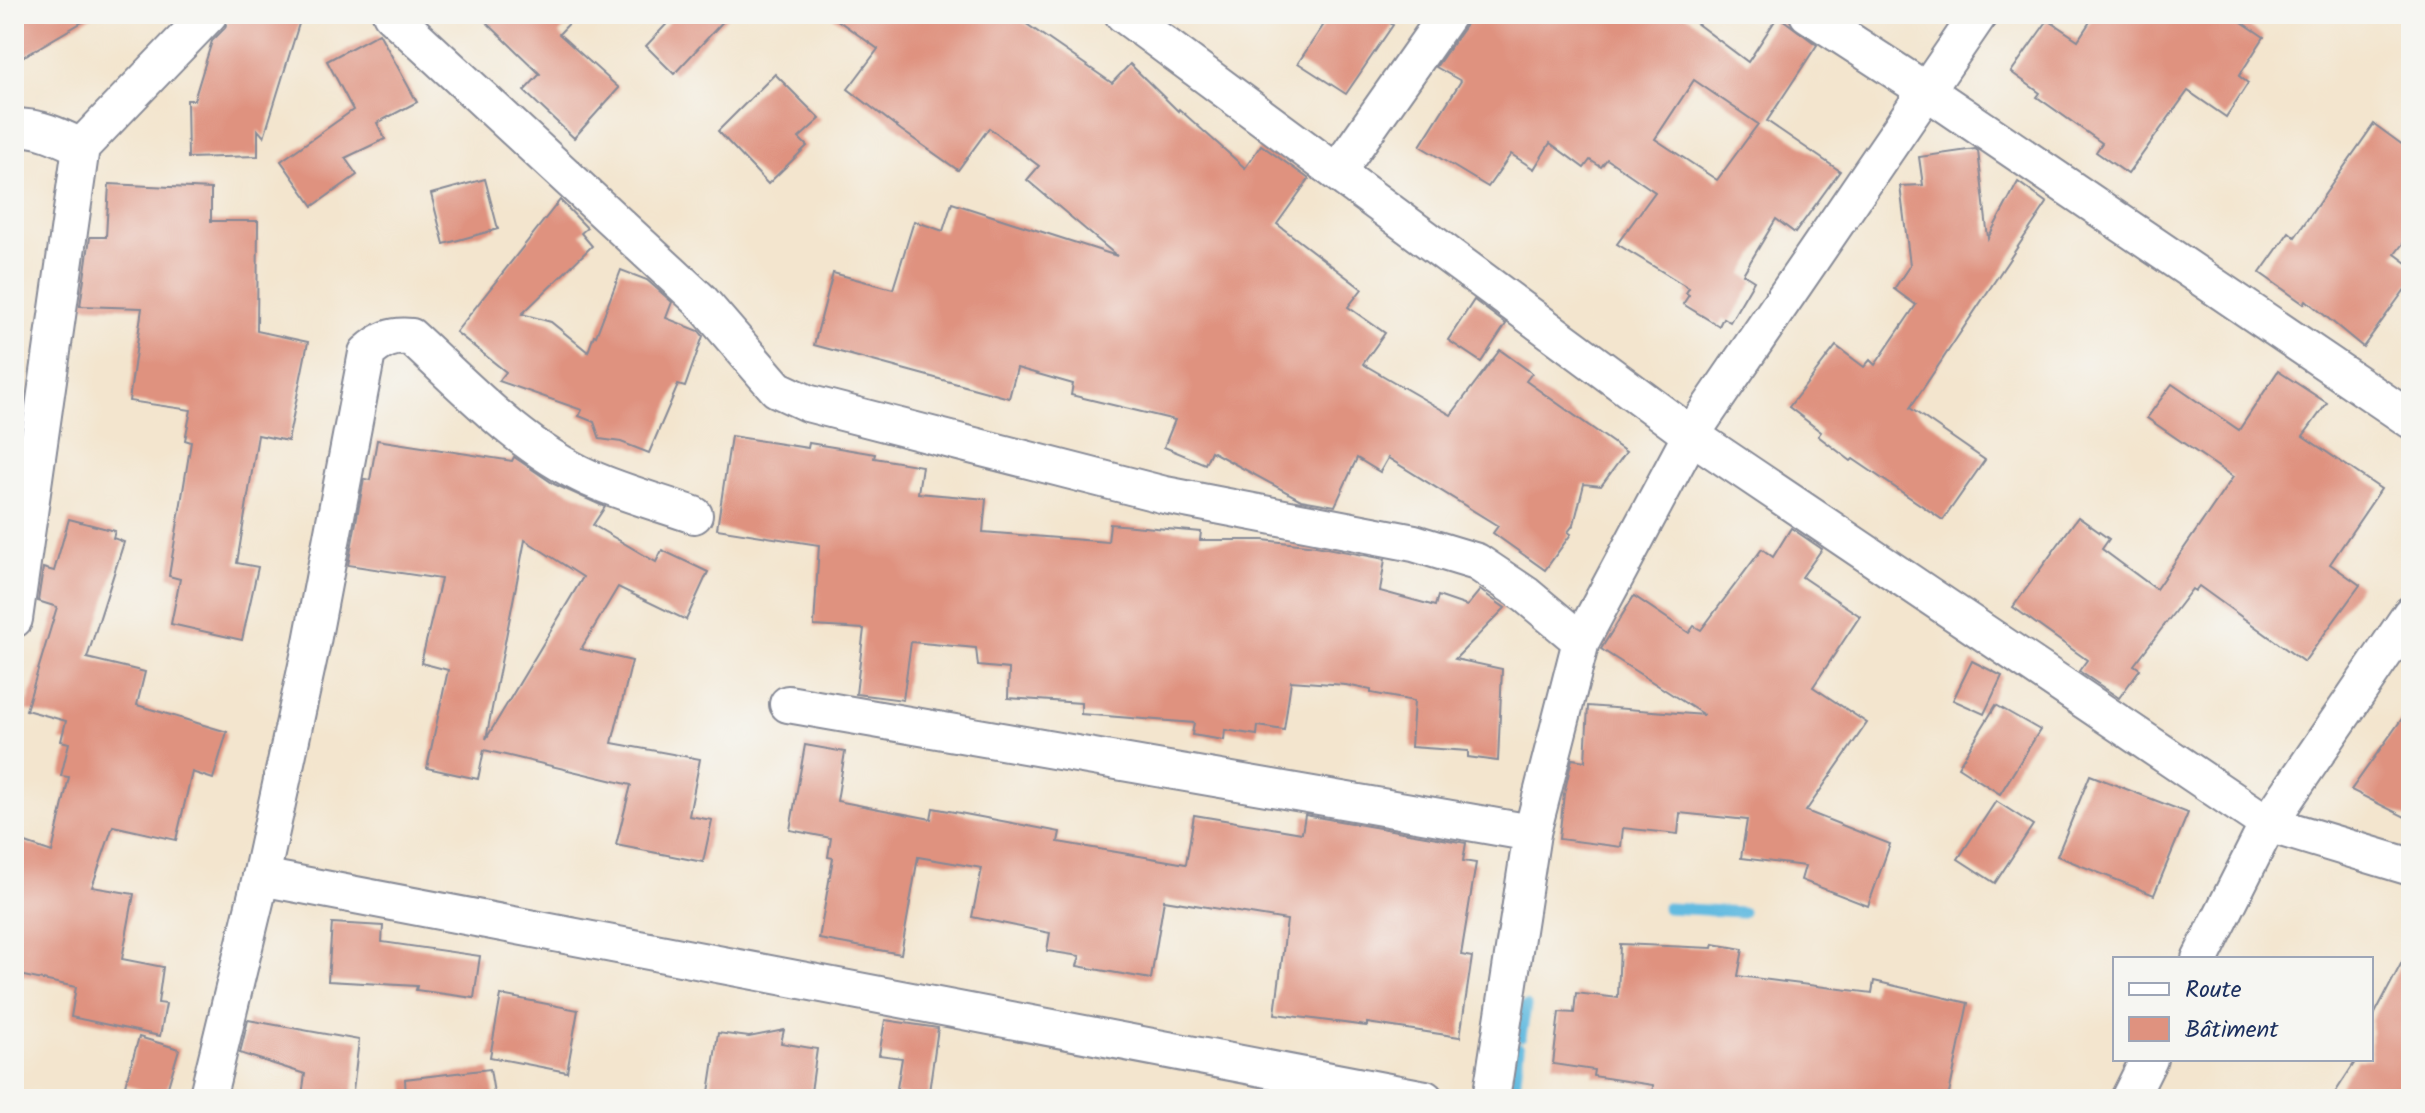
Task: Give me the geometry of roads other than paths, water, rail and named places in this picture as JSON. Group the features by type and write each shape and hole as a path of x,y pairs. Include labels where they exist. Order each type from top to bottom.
{"street":[{"path":"14,619 81,147 209,14"},
{"path":"391,14 701,301 777,389 807,403 1165,495 1414,543 1477,562 1526,595 1581,641"},
{"path":"1123,14 1691,435 2268,824 2411,867"},
{"path":"1337,172 1448,14"},
{"path":"1808,14 2411,420"},
{"path":"1491,1099 1532,833 1581,641 1691,435 1979,14"},
{"path":"14,127 47,131 81,147"},
{"path":"207,1099 261,877 311,647 367,353 380,341 396,335 411,337 508,425 547,454 589,478 694,515"},
{"path":"2201,957 2268,824 2411,614"},
{"path":"788,704 1532,833"},
{"path":"261,877 1425,1099"},
{"path":"2129,1099 2148,1061"}],"waterway":[{"path":"1667,908 1742,912"},
{"path":"1521,1036 1526,1006"},
{"path":"1514,1099 1519,1048"}]}
